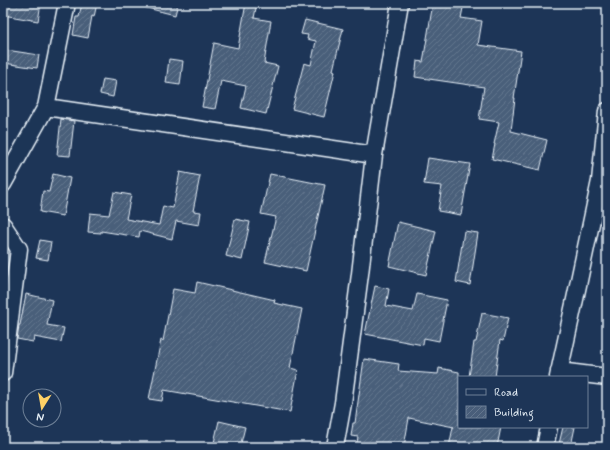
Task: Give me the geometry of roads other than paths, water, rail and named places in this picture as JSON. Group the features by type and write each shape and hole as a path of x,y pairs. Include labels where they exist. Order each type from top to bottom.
{"street":[{"path":"3,184 46,107 68,3"},
{"path":"335,447 343,403 374,155 400,3"},
{"path":"46,107 374,155"},
{"path":"607,111 605,157 558,374 607,377"},
{"path":"3,225 19,250 3,373"},
{"path":"545,447 549,428"}]}
